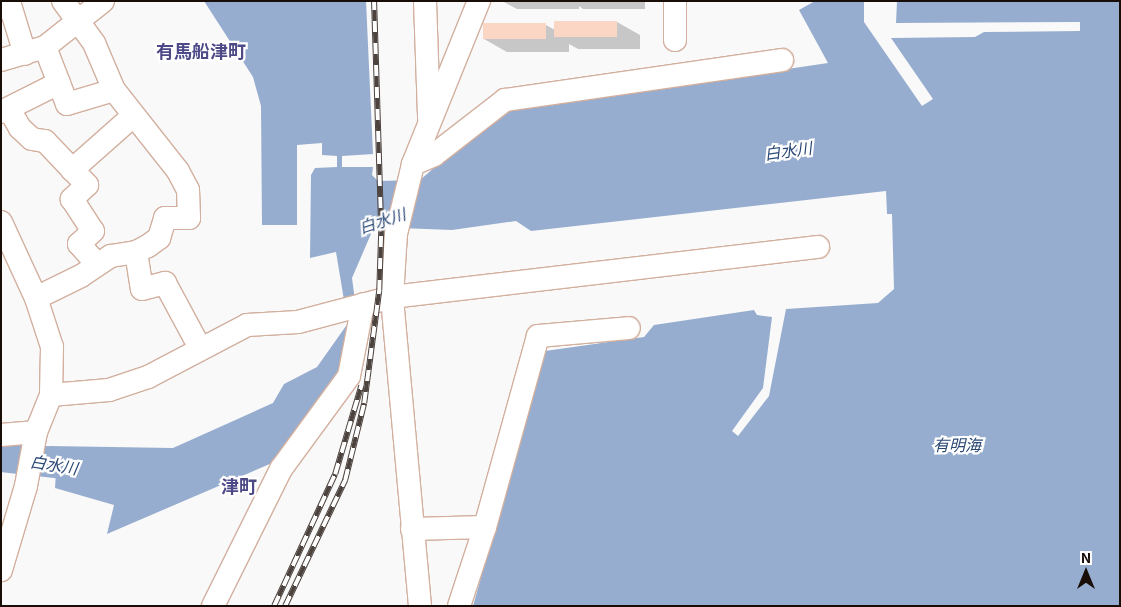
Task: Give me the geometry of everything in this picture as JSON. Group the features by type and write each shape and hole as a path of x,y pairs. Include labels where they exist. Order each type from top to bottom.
{"street":[{"path":"36,298 81,276 96,264 111,256 136,252 159,238 165,218 189,218 188,190 178,171 114,90 105,64 63,1"},
{"path":"1,60 35,50 78,23 103,1"},
{"path":"425,1 429,126"},
{"path":"420,606 392,297 396,234 411,171 479,1"},
{"path":"674,1 675,40"},
{"path":"1,8 10,5 35,50 59,83 67,104 114,90"},
{"path":"411,171 434,156 505,100 782,60"},
{"path":"59,83 5,111 32,139 45,141 86,186 72,199 93,231 79,244 96,264"},
{"path":"72,170 133,116"},
{"path":"1,222 36,298 52,347 51,395 35,437 26,486 1,570"},
{"path":"51,395 109,390 148,377 247,325 298,322 336,314 392,297 818,247"},
{"path":"136,252 142,289 164,283 200,348"},
{"path":"213,606 281,469 349,376 361,305"},
{"path":"459,606 485,527 538,336 629,328"},
{"path":"1,435 35,437"},
{"path":"412,529 485,527"}],"water":[{"name":"有明海","path":"204,1 366,1 373,154 342,156 342,167 373,167 372,175 378,181 420,180 500,111 828,63 799,10 815,1 864,1 864,22 922,106 933,99 891,38 975,37 984,32 1080,31 1080,22 896,23 897,1 1120,1 1120,606 473,606 545,351 644,337 654,325 754,310 757,315 772,317 763,388 732,431 738,436 769,396 786,309 878,303 894,289 892,214 887,214 886,191 531,231 516,221 452,230 374,227 352,278 355,301 345,306 336,252 310,258 311,175 315,168 337,167 337,156 322,155 322,143 297,145 297,225 262,225 261,106 253,77"},
{"path":"346,326 353,330 346,362 279,460 107,534 114,505 55,488 56,472 42,471 42,465 37,464 39,449 48,450 49,446 173,448 273,403 284,384 317,367"}],"building":[{"path":"554,21 617,21 617,37 554,37"},
{"path":"483,23 546,23 546,39 483,39"}],"waterway":[{"name":"白水川","path":"1,456 62,463"}],"railway":[{"path":"285,606 345,480 364,403 379,291 381,230 374,1"},
{"path":"274,606 335,474 361,386"}],"district":[{"name":"有馬船津町","path":"201,50"},
{"name":"津町","path":"239,485"}]}
